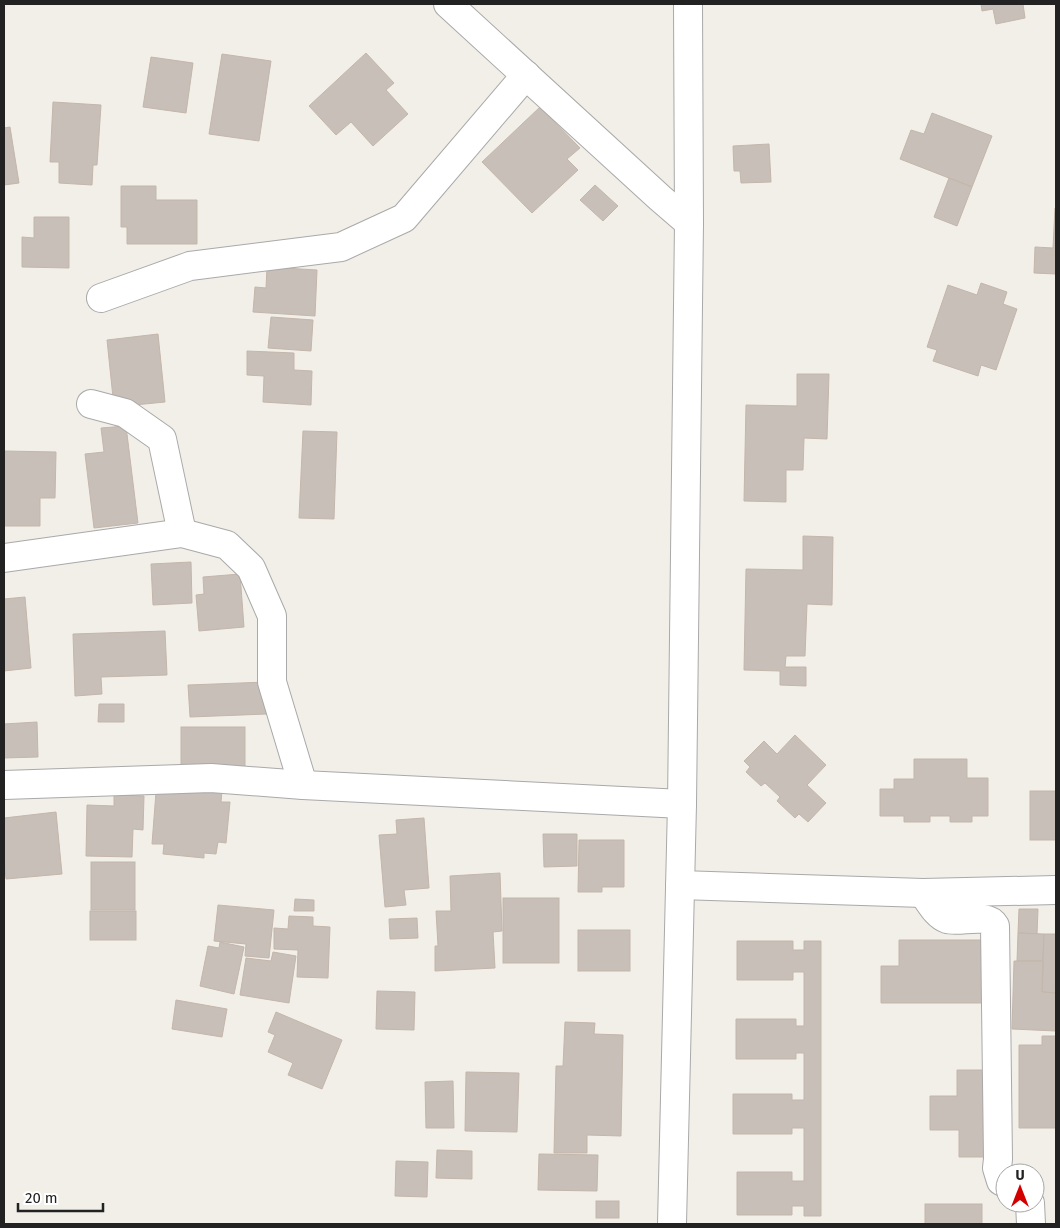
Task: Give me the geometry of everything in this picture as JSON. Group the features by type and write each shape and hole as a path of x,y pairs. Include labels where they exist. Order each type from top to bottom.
{"street":[{"path":"448,4 689,223"},
{"path":"672,1224 682,804 689,223 688,4"},
{"path":"101,298 190,266 342,247 404,218 526,75"},
{"path":"91,404 125,413 162,439 182,533"},
{"path":"4,558 182,533 227,545 251,568 272,616 272,682 303,785"},
{"path":"4,785 211,778 303,785 682,804"},
{"path":"680,885 923,893 1056,890"},
{"path":"923,893 938,913 948,919 987,919 993,922 995,926 998,1163"}],"building":[{"path":"981,4 1023,4 1025,18 996,24 993,9 982,11"},
{"path":"366,53 394,83 386,90 408,114 373,146 351,122 336,135 309,106"},
{"path":"222,54 271,61 259,141 209,134"},
{"path":"151,57 193,63 186,113 143,107"},
{"path":"53,102 101,105 97,165 93,165 92,185 59,183 59,162 50,162"},
{"path":"540,107 580,148 567,159 578,170 532,213 482,162"},
{"path":"932,113 992,136 972,187 900,159 911,130 924,134"},
{"path":"10,127 19,183 4,185 4,128"},
{"path":"769,144 771,182 741,183 740,171 734,171 733,146"},
{"path":"949,178 972,187 957,226 934,217"},
{"path":"595,185 618,206 603,221 580,200"},
{"path":"121,186 156,186 156,200 197,200 197,244 127,244 127,227 121,227"},
{"path":"1055,208 1056,274 1034,273 1035,247 1053,248"},
{"path":"34,217 69,217 69,268 22,267 22,237 34,238"},
{"path":"267,267 317,270 315,316 253,312 255,287 266,288"},
{"path":"981,283 1007,292 1003,304 1017,309 996,370 981,365 978,376 933,361 937,350 927,347 948,285 977,295"},
{"path":"271,317 313,320 311,351 268,348"},
{"path":"158,334 165,402 114,407 107,340"},
{"path":"247,351 294,353 294,370 312,371 311,405 263,402 264,376 247,375"},
{"path":"797,374 829,374 827,439 804,438 803,470 786,470 786,502 744,501 746,405 797,406"},
{"path":"126,426 138,523 94,528 85,454 104,452 101,428"},
{"path":"303,431 337,432 334,519 299,518"},
{"path":"4,451 56,452 55,498 40,498 40,526 4,526"},
{"path":"803,536 833,537 832,605 807,604 805,656 786,656 785,667 806,667 806,686 780,685 780,671 744,670 746,569 803,570"},
{"path":"191,562 192,603 153,605 151,564"},
{"path":"240,574 244,627 199,631 196,595 204,594 203,577"},
{"path":"25,597 31,668 4,671 4,599"},
{"path":"165,631 167,675 101,677 102,694 75,696 73,634"},
{"path":"266,682 267,714 190,717 188,685"},
{"path":"99,704 124,704 124,722 98,722"},
{"path":"37,722 38,757 4,758 4,724"},
{"path":"181,727 245,727 245,773 181,773"},
{"path":"795,735 826,765 807,785 826,803 808,822 799,814 795,818 777,801 780,797 765,783 761,786 746,772 750,767 744,761 764,741 777,754"},
{"path":"914,759 967,759 967,778 988,778 988,816 972,816 972,822 950,822 950,816 930,816 930,822 904,822 904,816 880,816 880,789 894,789 894,779 914,779"},
{"path":"222,791 221,802 230,802 226,843 218,842 216,854 204,853 204,858 163,854 164,844 152,844 156,792"},
{"path":"1030,791 1056,791 1056,840 1030,840"},
{"path":"114,795 144,796 143,830 133,829 132,857 86,856 87,805 114,806"},
{"path":"56,812 62,874 6,879 4,818"},
{"path":"424,818 429,888 404,890 406,905 385,907 379,835 397,834 396,820"},
{"path":"543,834 577,834 577,866 544,867"},
{"path":"579,840 624,840 624,887 602,887 602,892 578,892"},
{"path":"91,862 135,862 135,910 91,910"},
{"path":"500,873 502,931 493,932 495,968 435,971 435,946 438,946 436,911 451,911 450,876"},
{"path":"503,898 559,898 559,963 503,963"},
{"path":"295,899 314,900 314,911 294,911"},
{"path":"218,905 274,910 269,958 245,956 246,944 214,941"},
{"path":"1019,909 1038,909 1037,934 1018,933"},
{"path":"90,911 136,911 136,940 90,940"},
{"path":"289,916 313,917 313,926 330,927 328,978 297,977 298,950 274,949 274,928 288,929"},
{"path":"417,918 418,938 390,939 389,919"},
{"path":"578,930 630,930 630,971 578,971"},
{"path":"1018,933 1044,934 1043,961 1017,961"},
{"path":"1044,934 1056,934 1056,993 1042,992"},
{"path":"899,940 991,940 991,1003 881,1003 881,966 899,966"},
{"path":"737,941 793,941 793,950 804,950 804,941 821,941 821,1216 804,1216 804,1206 792,1206 792,1215 737,1215 737,1172 792,1172 792,1181 804,1181 804,1128 792,1128 792,1134 733,1134 733,1094 792,1094 792,1100 804,1100 804,1053 796,1053 796,1059 736,1059 736,1019 796,1019 796,1026 804,1026 804,972 793,972 793,980 737,980"},
{"path":"220,942 244,947 234,994 200,986 208,946 219,948"},
{"path":"273,952 296,956 289,1003 240,995 246,958 271,961"},
{"path":"1014,961 1043,961 1042,992 1056,993 1056,1031 1012,1029"},
{"path":"377,991 415,992 414,1030 376,1029"},
{"path":"176,1000 227,1009 222,1037 172,1029"},
{"path":"276,1012 342,1040 322,1089 288,1075 293,1063 268,1052 275,1035 268,1032"},
{"path":"565,1022 595,1023 594,1034 623,1035 621,1136 587,1135 587,1153 554,1153 556,1066 563,1066"},
{"path":"1042,1036 1056,1036 1056,1128 1019,1128 1019,1045 1042,1045"},
{"path":"957,1070 989,1070 989,1157 959,1157 959,1130 930,1130 930,1096 957,1096"},
{"path":"466,1072 519,1073 517,1132 465,1131"},
{"path":"453,1081 454,1128 426,1128 425,1082"},
{"path":"437,1150 472,1151 472,1179 436,1178"},
{"path":"539,1154 598,1155 597,1191 538,1190"},
{"path":"396,1161 428,1162 427,1197 395,1196"},
{"path":"596,1201 619,1201 619,1218 596,1218"},
{"path":"925,1204 982,1204 982,1224 925,1224"}]}
